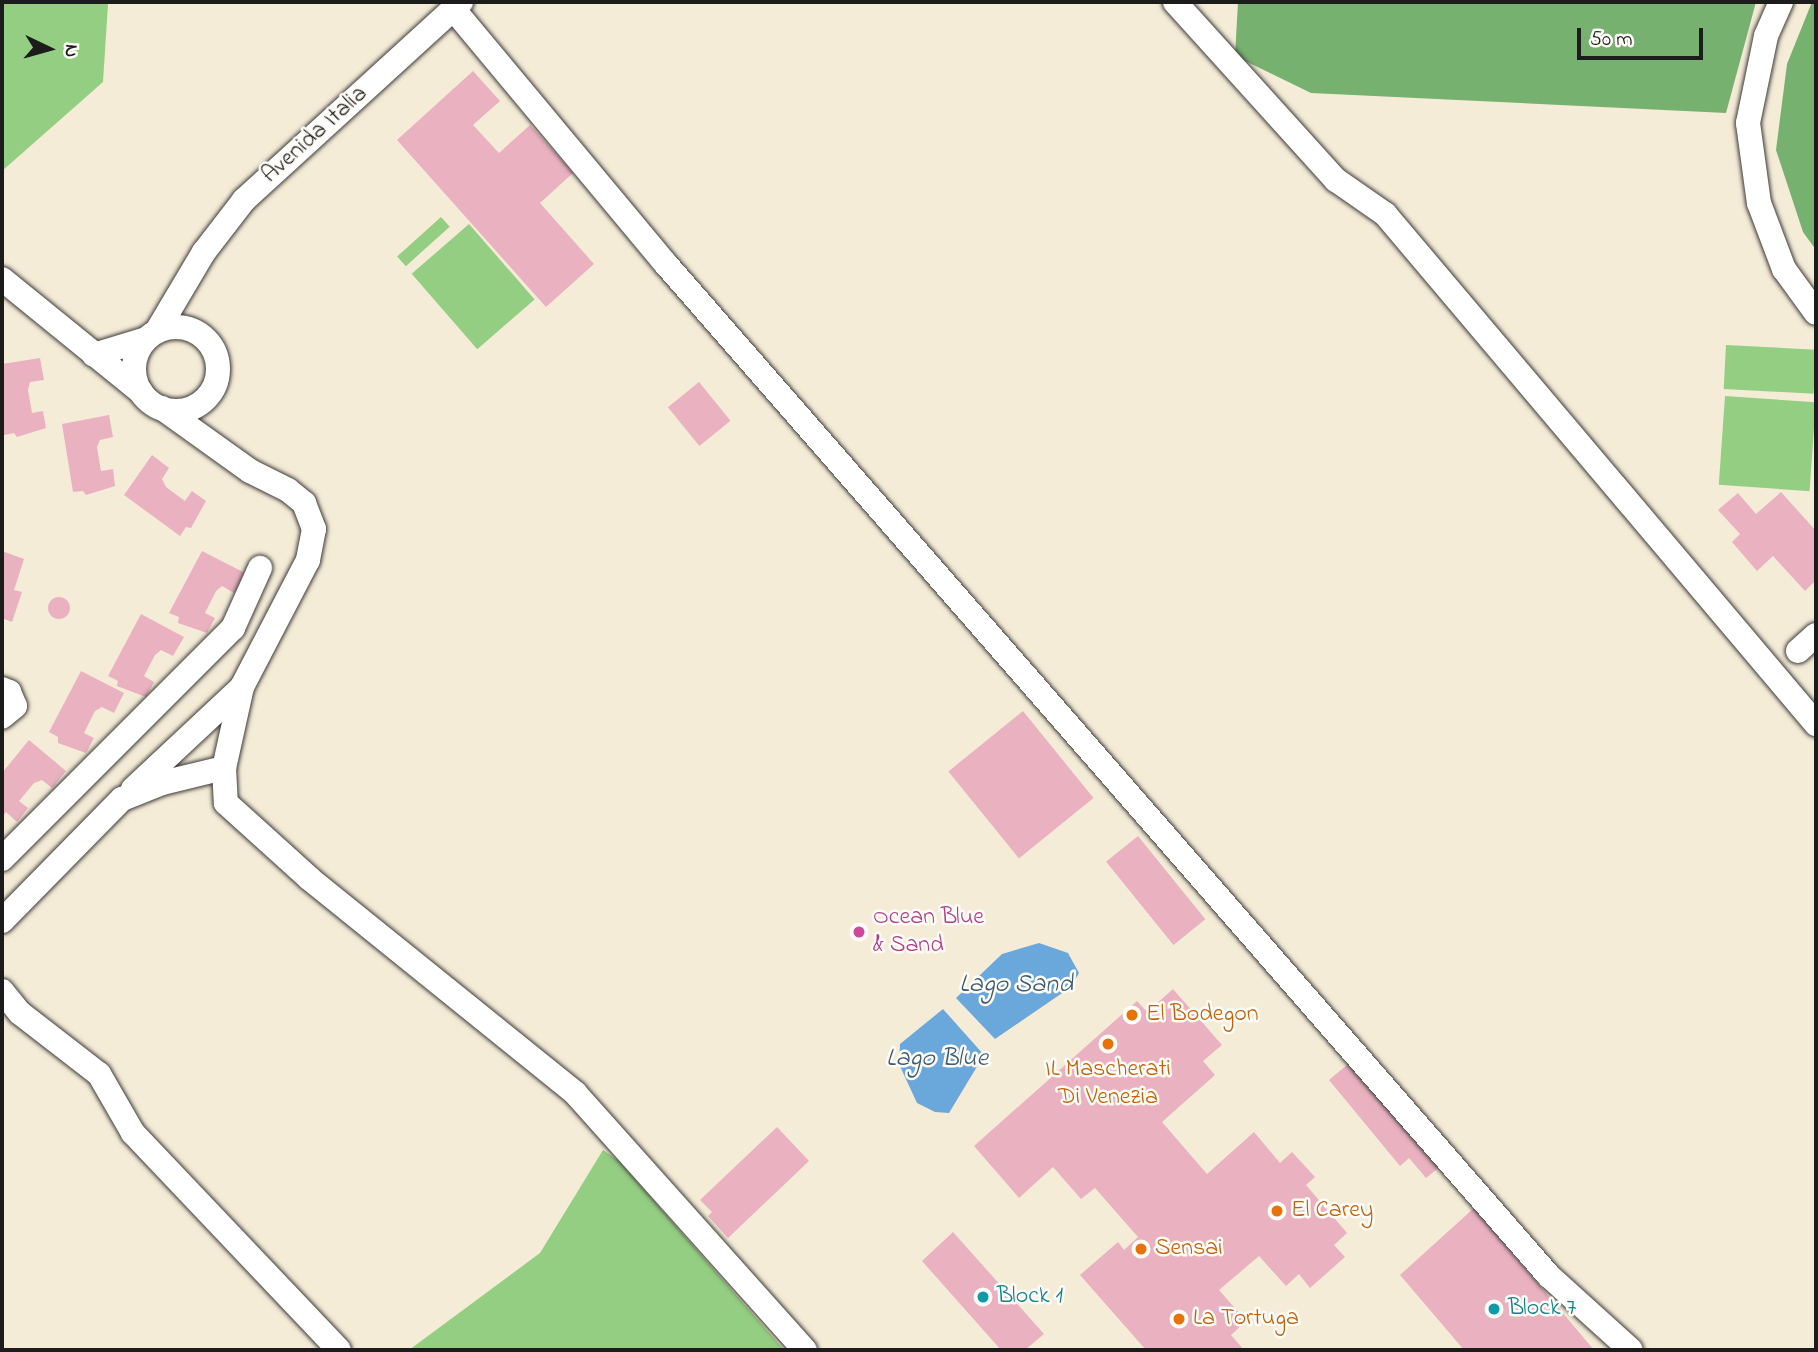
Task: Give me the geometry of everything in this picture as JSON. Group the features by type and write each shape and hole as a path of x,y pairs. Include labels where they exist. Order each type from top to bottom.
{"street":[{"path":"1175,2 1336,180 1385,214 1816,724"},
{"path":"1781,2 1766,36 1748,123 1759,203 1784,269 1816,313"},
{"path":"458,7 674,273 1549,1276 1631,1350"},
{"name":"Avenida Italia","path":"151,335 244,200 458,7"},
{"path":"2,279 162,408 250,471 288,489 304,503 314,529 308,560 242,687 224,768 226,803 310,879 575,1093 805,1350"},
{"path":"187,283 195,331"},
{"path":"94,355 171,327 195,331 205,338 217,360 215,385 199,404 187,410 162,408"},
{"path":"141,392 134,365 151,335"},
{"path":"199,404 208,442"},
{"path":"2,859 233,628 260,568"},
{"path":"2,921 122,799 242,687"},
{"path":"2,689 9,692 15,706 2,717"},
{"path":"122,799 162,783 224,768"},
{"path":"2,991 20,1013 99,1074 133,1133 339,1350"}],"green space":[{"path":"2,2 108,4 103,82 2,171"},
{"path":"1238,2 1756,2 1726,113 1311,93 1235,56"},
{"path":"1812,2 1816,2 1816,250 1803,232 1776,150 1787,64"},
{"path":"441,217 450,227 406,266 397,256"},
{"path":"469,224 535,299 477,349 412,274"},
{"path":"1726,345 1816,350 1814,394 1724,389"},
{"path":"1725,396 1816,402 1810,491 1719,485"},
{"path":"603,1150 619,1161 784,1350 409,1350 540,1253"}],"water":[{"name":"Lago Sand","path":"1039,943 1068,953 1079,973 1071,987 995,1039 956,998 1002,954"},
{"name":"Lago Blue","path":"943,1009 984,1055 949,1113 935,1112 917,1103 899,1064 900,1044"}],"building":[{"path":"473,71 500,101 473,125 499,153 530,125 573,173 540,203 594,264 546,307 397,140"},
{"path":"40,358 44,380 30,382 28,390 32,413 43,411 46,428 17,437 14,433 4,435 2,364"},
{"path":"699,382 730,421 699,446 668,407"},
{"path":"109,415 113,437 100,440 97,447 101,471 113,469 115,486 86,495 83,491 73,492 62,424"},
{"path":"152,455 169,468 162,479 166,487 185,501 192,491 206,501 191,528 186,527 180,536 124,495"},
{"path":"1781,492 1816,531 1816,580 1805,591 1773,556 1757,571 1732,542 1740,534 1718,510 1738,493 1756,514"},
{"path":"2,551 24,559 14,590 22,592 12,622 2,618"},
{"path":"202,551 245,573 234,593 222,586 216,591 205,613 215,618 207,633 178,623 179,617 169,613"},
{"path":"59,597 67,600 70,608 67,616 59,619 51,616 48,608 51,600"},
{"path":"141,614 184,637 173,656 161,650 155,655 144,676 154,682 146,697 117,686 118,681 108,676"},
{"path":"81,671 124,693 114,713 102,707 95,711 84,733 94,738 86,753 58,743 58,737 49,732"},
{"path":"1023,711 1093,798 1019,858 948,771"},
{"path":"29,740 66,771 52,788 42,780 34,783 19,801 28,808 17,822 6,812 2,817 2,773"},
{"path":"1138,836 1205,919 1173,945 1106,862"},
{"path":"1173,989 1222,1045 1203,1061 1215,1075 1162,1122 1207,1174 1254,1132 1280,1163 1292,1152 1315,1177 1306,1185 1347,1233 1334,1245 1345,1257 1310,1288 1299,1274 1286,1286 1259,1256 1219,1290 1246,1321 1231,1335 1244,1350 1146,1350 1080,1275 1118,1242 1124,1250 1138,1237 1095,1188 1081,1199 1053,1167 1019,1198 974,1146 1137,1001 1147,1012"},
{"path":"1354,1059 1442,1165 1426,1178 1409,1158 1400,1166 1329,1080"},
{"path":"777,1127 809,1161 728,1238 708,1216 712,1212 700,1200"},
{"name":"Block 7","path":"1474,1208 1594,1350 1464,1350 1400,1275"},
{"name":"Block 1","path":"953,1232 1044,1334 1025,1350 1001,1350 922,1261"}],"place":[{"name":"Ocean Blue & Sand","path":"859,932"},
{"name":"El Bodegon","path":"1132,1015"},
{"name":"IL Mascherati Di Venezia","path":"1108,1044"},
{"name":"El Carey","path":"1277,1211"},
{"name":"Sensai","path":"1141,1249"},
{"name":"Block 1","path":"983,1297"},
{"name":"Block 7","path":"1494,1309"},
{"name":"La Tortuga","path":"1179,1319"}]}
